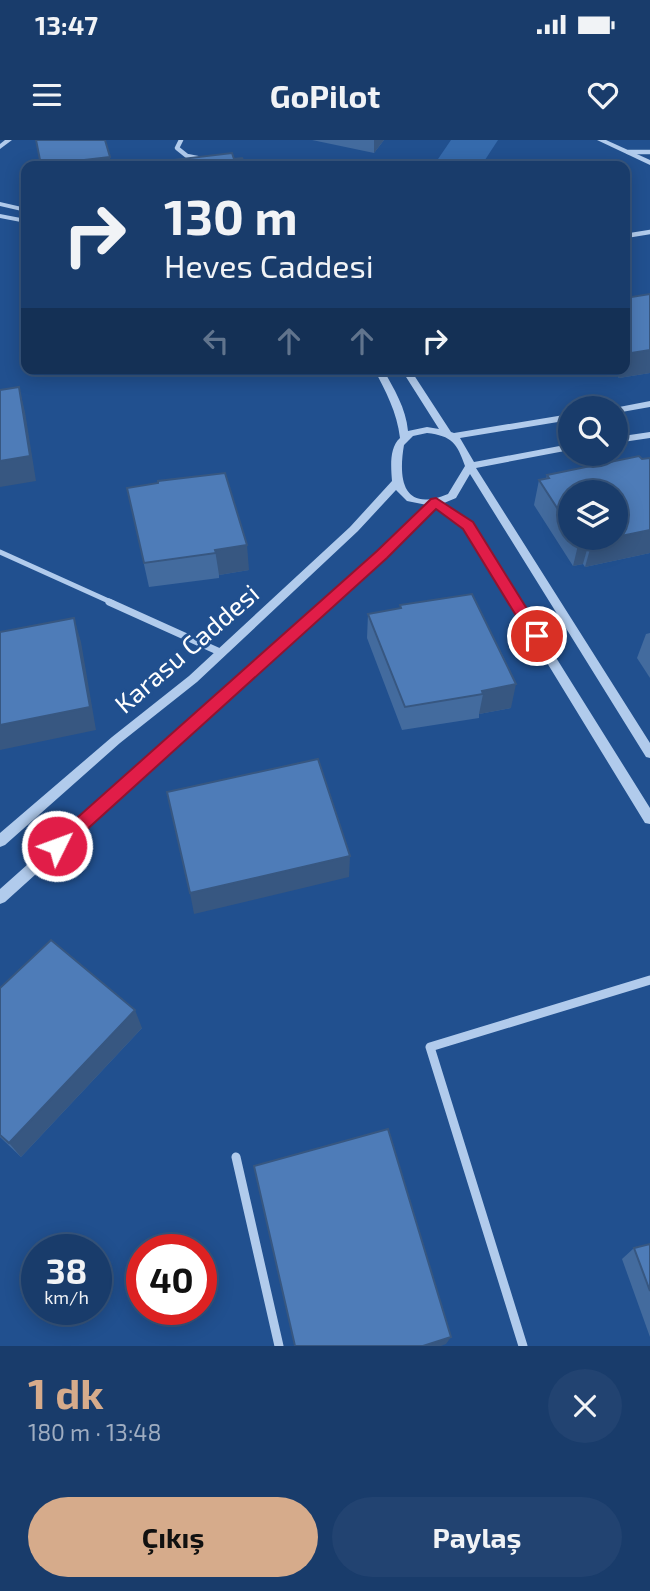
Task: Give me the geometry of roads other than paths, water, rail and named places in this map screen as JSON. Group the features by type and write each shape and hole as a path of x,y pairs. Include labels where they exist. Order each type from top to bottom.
{"street":[{"path":"0,147 9,140"},
{"path":"181,140 177,148 182,154 209,160"},
{"path":"600,140 650,163"},
{"path":"628,152 650,152"},
{"path":"0,204 21,209"},
{"path":"0,216 21,220"},
{"path":"630,235 650,232"},
{"path":"381,375 404,420 404,438 398,450 397,482 400,489 415,500 436,502 468,525 650,820"},
{"path":"409,375 450,435 462,443 470,466 650,753"},
{"path":"628,408 650,404"},
{"path":"404,438 427,430 450,435 558,419"},
{"path":"628,438 650,435"},
{"path":"0,898 382,555 436,502 452,496 470,466 558,449"},
{"name":"Karasu Caddesi","path":"0,841 106,748 222,653 354,529 397,482"},
{"path":"0,552 222,653"},
{"path":"523,1346 430,1047 650,980"},
{"path":"236,1157 279,1346"}]}
